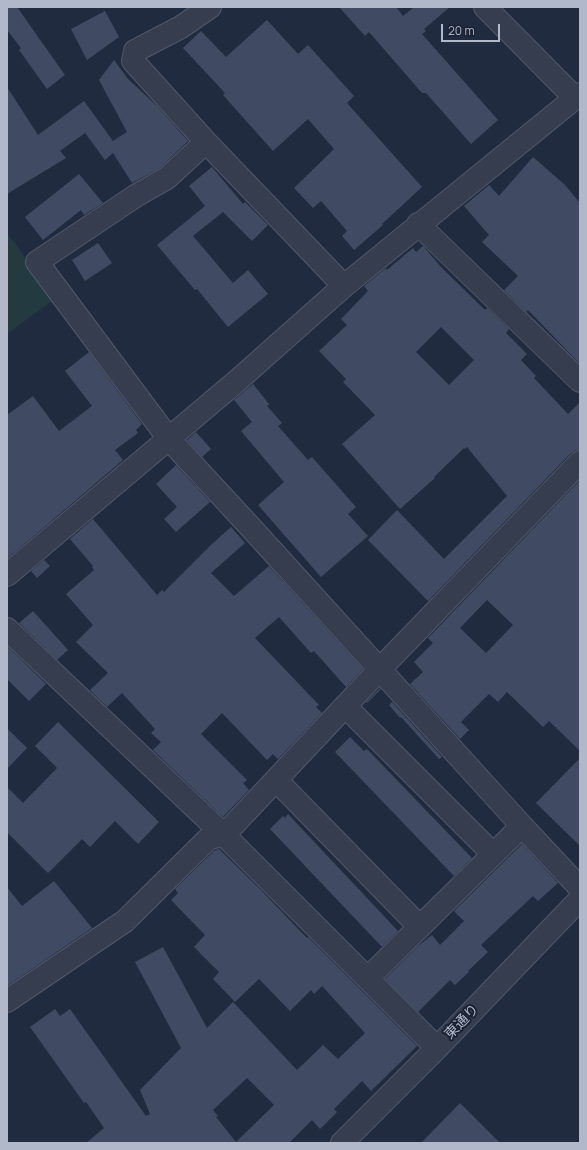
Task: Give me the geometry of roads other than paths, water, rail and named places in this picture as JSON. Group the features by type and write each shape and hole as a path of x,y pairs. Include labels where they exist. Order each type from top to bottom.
{"street":[{"path":"210,7 181,27 135,51 133,61 206,142 344,286"},
{"path":"7,575 238,381 344,286 418,224 578,96 485,7"},
{"path":"206,142 167,178 137,195 37,262 169,439 580,888"},
{"path":"418,224 580,381"},
{"path":"7,1001 125,921 209,838 224,836 380,669 580,462"},
{"path":"7,629 224,836 437,1048"},
{"path":"345,706 494,854"},
{"path":"276,780 420,927"},
{"path":"368,978 522,826"},
{"name":"東通り","path":"342,1143 437,1048 580,899"}]}
